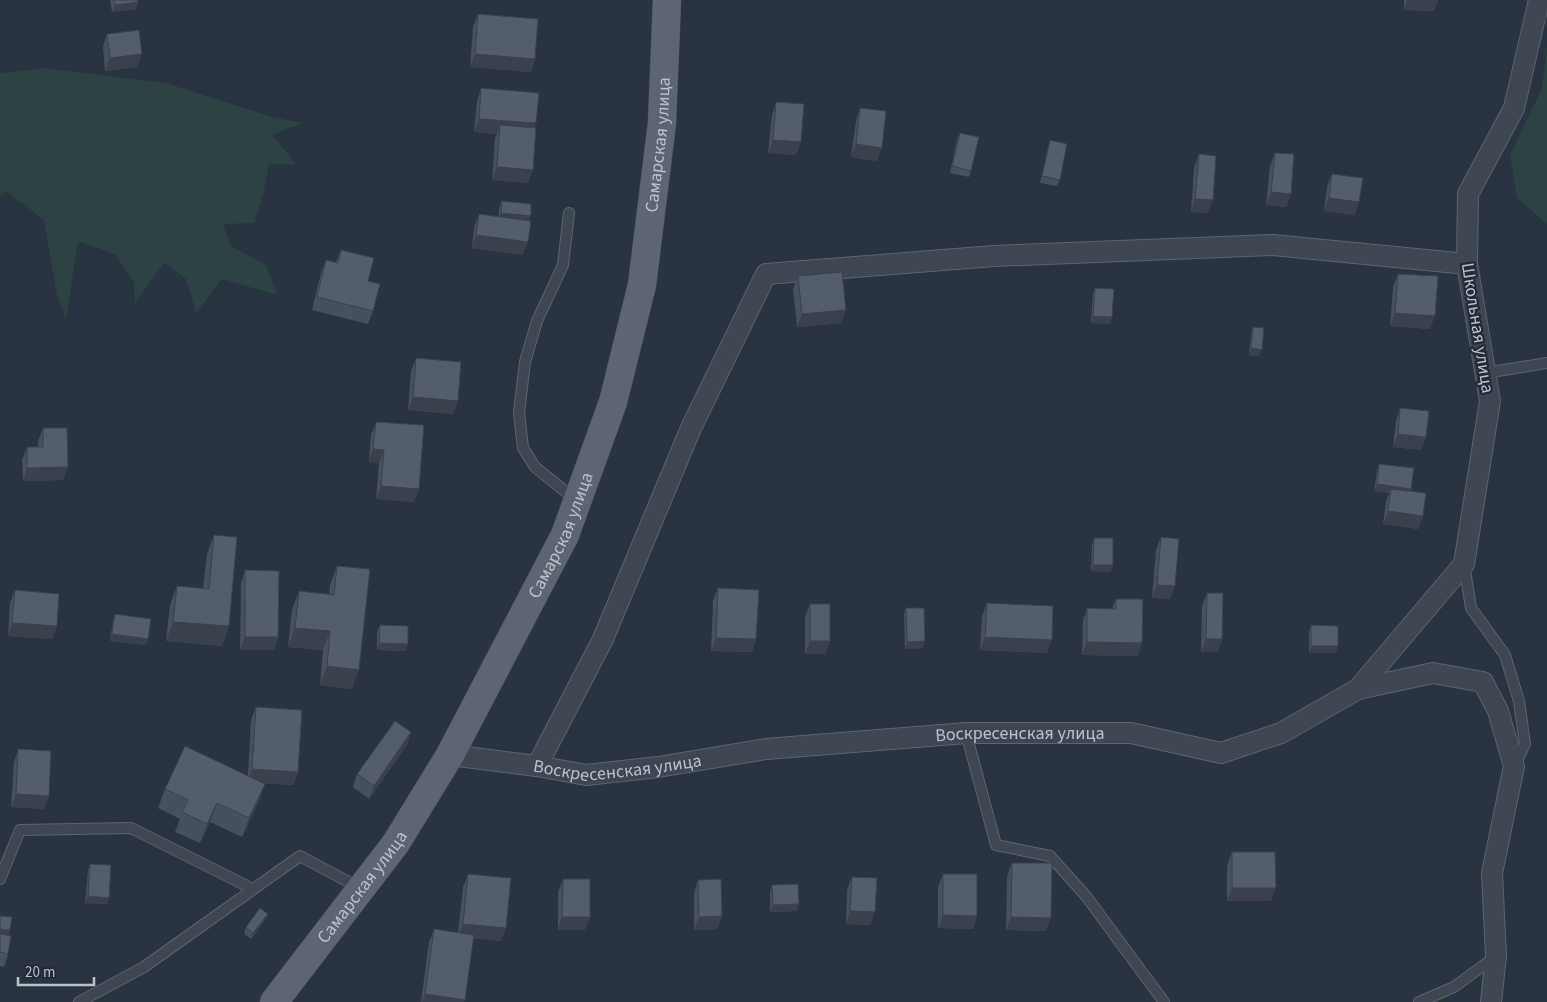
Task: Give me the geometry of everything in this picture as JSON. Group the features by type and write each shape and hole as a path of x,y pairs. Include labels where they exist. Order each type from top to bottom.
{"main road":[{"name":"Самарская улица","path":"274,1002 396,843 450,755 565,535 613,402 642,285 662,123 667,0"}],"street":[{"name":"Школьная улица","path":"1464,564 1490,401 1467,264 1468,194 1514,108 1539,0"},
{"path":"537,766 603,639 691,428 766,274 994,256 1273,245 1467,264"},
{"path":"1358,689 1464,564"},
{"name":"Воскресенская улица","path":"450,755 537,766 586,775 658,767 766,749 966,733 1131,732 1221,753 1281,733 1358,689 1433,673 1483,682 1498,711 1514,766"},
{"path":"1491,1002 1496,956 1492,873 1514,766"}],"lane":[{"path":"569,213 563,265 537,321 525,362 519,413 523,448 535,467 577,501"},
{"path":"1485,373 1547,362"},
{"path":"1464,564 1471,608 1505,655 1519,701 1525,744 1514,766"},
{"path":"966,733 996,845 1050,856 1086,896 1164,1002"},
{"path":"0,879 20,830 132,828 253,889"},
{"path":"80,1002 144,967 300,856 361,888"},
{"path":"1419,1002 1454,987 1496,956"}],"green space":[{"path":"1547,46 1547,224 1517,198 1510,155 1542,88"},
{"path":"44,68 166,83 272,117 303,123 272,135 297,165 269,164 264,192 254,223 223,224 231,246 265,264 278,295 222,279 196,313 186,279 164,263 135,303 134,283 115,254 78,241 66,320 57,295 44,220 6,191 0,197 0,73"}],"building":[{"path":"114,0 138,0 138,2 115,5"},
{"path":"478,14 538,19 535,59 475,54"},
{"path":"139,30 142,54 110,58 107,34"},
{"path":"481,88 539,93 536,123 479,119"},
{"path":"776,102 804,104 801,142 773,140"},
{"path":"860,108 886,111 882,148 856,144"},
{"path":"500,125 536,128 533,170 497,167"},
{"path":"960,133 979,137 971,171 952,166"},
{"path":"1050,140 1067,144 1060,180 1042,176"},
{"path":"1275,153 1294,154 1291,194 1271,192"},
{"path":"1199,154 1216,156 1213,200 1195,199"},
{"path":"1332,174 1363,178 1359,202 1329,198"},
{"path":"502,201 531,204 531,216 501,213"},
{"path":"479,214 531,221 528,242 476,235"},
{"path":"341,250 374,258 368,281 380,284 373,311 317,297 326,260 338,263"},
{"path":"842,272 846,310 802,314 798,276"},
{"path":"1398,274 1438,276 1435,316 1395,313"},
{"path":"1095,288 1114,289 1112,317 1093,316"},
{"path":"1253,327 1264,328 1262,350 1251,348"},
{"path":"416,358 461,362 458,401 413,397"},
{"path":"1400,408 1429,411 1426,437 1398,434"},
{"path":"376,422 424,425 419,489 381,486 384,450 373,449"},
{"path":"43,428 67,428 68,467 27,468 27,447 43,447"},
{"path":"1379,464 1414,468 1411,489 1377,484"},
{"path":"1391,489 1426,493 1423,516 1388,511"},
{"path":"214,535 237,537 229,626 173,622 177,586 209,589"},
{"path":"1161,537 1179,539 1175,586 1157,585"},
{"path":"1094,538 1113,538 1113,565 1093,565"},
{"path":"337,566 370,569 359,670 327,666 330,631 295,628 299,591 334,595"},
{"path":"245,570 279,571 278,637 245,637"},
{"path":"718,588 759,590 756,639 716,638"},
{"path":"15,590 59,594 57,626 12,623"},
{"path":"1207,593 1223,593 1222,639 1206,639"},
{"path":"1116,599 1143,599 1142,643 1087,642 1087,608 1116,609"},
{"path":"987,603 1053,606 1052,640 985,637"},
{"path":"810,604 830,604 830,641 810,641"},
{"path":"906,608 924,608 925,641 907,642"},
{"path":"115,614 151,619 148,639 112,634"},
{"path":"380,625 408,626 408,644 379,643"},
{"path":"1311,625 1338,626 1338,646 1311,646"},
{"path":"256,707 302,710 298,772 252,769"},
{"path":"395,721 411,732 374,786 357,774"},
{"path":"185,746 265,784 249,818 217,803 207,824 182,812 188,800 165,789"},
{"path":"18,749 51,751 49,796 16,794"},
{"path":"1232,852 1275,852 1276,888 1232,888"},
{"path":"1012,863 1052,863 1051,918 1011,917"},
{"path":"90,864 111,865 109,898 88,896"},
{"path":"468,874 511,878 506,928 463,924"},
{"path":"943,874 977,874 977,916 943,915"},
{"path":"852,877 877,878 875,912 850,911"},
{"path":"563,879 590,879 590,917 562,917"},
{"path":"721,879 722,916 699,917 698,880"},
{"path":"798,884 799,904 773,905 772,885"},
{"path":"260,908 268,914 253,933 246,927"},
{"path":"0,916 12,917 10,930 0,929"},
{"path":"434,929 474,935 465,1000 425,994"},
{"path":"0,934 11,936 8,954 0,952"}]}
